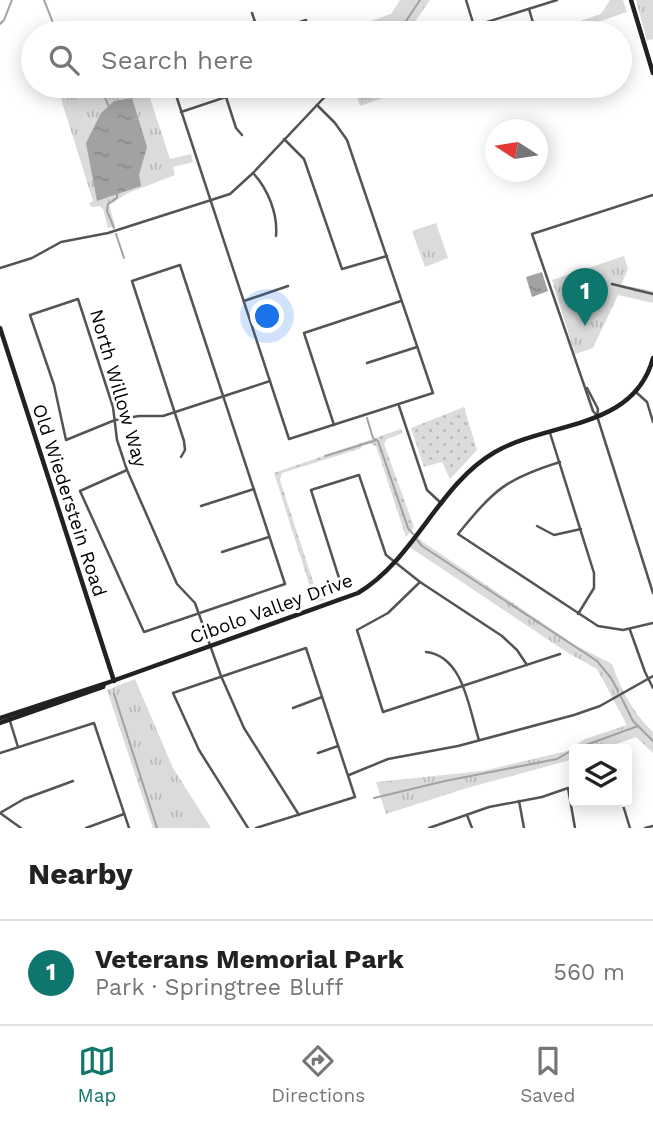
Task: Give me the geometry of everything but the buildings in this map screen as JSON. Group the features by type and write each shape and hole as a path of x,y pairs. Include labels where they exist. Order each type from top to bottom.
{"main road":[{"path":"631,0 653,73"},
{"name":"Old Wiederstein Road","path":"0,328 114,681"},
{"path":"637,393 649,372 653,358"},
{"name":"Cibolo Valley Drive","path":"0,721 349,597 374,582 394,563 473,468 490,455 507,446 621,406 637,393"}],"street":[{"path":"466,0 472,21"},
{"path":"490,21 557,0"},
{"path":"529,9 532,21"},
{"path":"252,13 255,21"},
{"path":"177,98 289,439 433,393 347,140 317,105"},
{"path":"181,112 223,98"},
{"path":"226,98 236,128 242,135"},
{"path":"0,268 32,258 61,242 108,233 235,191 323,98"},
{"path":"284,139 304,159 342,269 387,256"},
{"path":"253,173 265,189 277,225 276,236"},
{"path":"653,195 532,234 584,384 598,409 597,416 653,593"},
{"path":"127,470 80,491 144,632 285,584 180,265 132,281 185,445 181,457"},
{"path":"612,284 653,294"},
{"path":"244,301 288,286"},
{"name":"North Willow Way","path":"116,420 66,440 54,385 30,315 78,299 116,420 117,440 127,470 177,584 193,600 199,613 220,676 244,728 299,815"},
{"path":"334,425 303,333 402,301"},
{"path":"367,363 418,347"},
{"path":"116,420 175,413 270,381"},
{"path":"637,393 647,402 653,422"},
{"path":"647,402 653,400"},
{"path":"398,405 427,490 442,504"},
{"path":"550,431 595,581 592,592 578,614"},
{"path":"560,462 517,477 503,485 489,497 458,534 598,626 630,629 653,623"},
{"path":"340,580 311,490 359,475 383,549 394,563 502,636 517,650 527,665"},
{"path":"201,506 254,489"},
{"path":"537,526 554,535 581,529"},
{"path":"222,552 269,537"},
{"path":"419,582 394,608 357,631 383,712 560,654"},
{"path":"630,629 647,679 653,688"},
{"path":"248,828 199,750 173,693 306,648 355,797 256,828"},
{"path":"426,652 435,653 451,664 462,687 479,740"},
{"path":"348,775 388,759 479,740 590,709 653,676"},
{"path":"293,708 322,697"},
{"path":"9,718 18,747"},
{"path":"0,753 94,723 129,828"},
{"path":"318,753 339,746"},
{"path":"21,828 0,813 24,799 73,781"},
{"path":"429,828 489,807 542,797 568,788 575,828"},
{"path":"519,801 523,828"},
{"path":"624,807 630,828"},
{"path":"86,828 124,814"},
{"path":"467,815 472,828"},
{"path":"645,828 653,826"}],"green space":[{"path":"400,0 430,0 416,21 371,21 391,14"},
{"path":"610,0 623,0 627,12 601,21 580,21 601,14"},
{"path":"636,0 653,0 653,39 647,41"},
{"path":"61,98 150,98 170,159 191,154 193,162 173,167 175,175 128,193 109,205 115,226 108,228 103,209 100,206 92,207 89,203 93,201"},
{"path":"357,98 383,98 360,106"},
{"path":"436,223 448,258 425,267 412,231"},
{"path":"624,256 628,269 621,285 653,291 653,303 618,295 593,348 575,354 552,280"},
{"path":"464,407 477,450 450,479 442,462 424,467 411,428"},
{"path":"401,429 403,433 387,439 384,444 414,527 406,537 376,446 369,443 361,446 362,448 282,473 280,480 317,594 326,599 316,603 306,592 311,590 274,473"},
{"path":"416,535 575,645 612,664 628,701 653,732 653,753 636,737 616,744 578,744 627,725 597,669 568,653 408,546"},
{"path":"135,679 173,768 211,828 153,828 107,690"},
{"path":"569,750 569,760 467,788 386,814 376,782 482,771"}],"water":[{"path":"132,98 147,147 139,175 141,186 97,201 86,143 101,113 114,101"},
{"path":"542,272 548,291 532,297 526,277"}],"waterway":[{"path":"0,24 12,0"},
{"path":"44,0 52,21"},
{"path":"406,21 420,0"},
{"path":"105,98 109,107"},
{"path":"114,228 107,211 108,204 117,198 117,194"},
{"path":"116,234 124,258"},
{"path":"367,418 373,438 378,441 408,528 413,534"},
{"path":"325,456 377,440"},
{"path":"417,540 422,546 597,661 618,691"},
{"path":"114,694 157,828"},
{"path":"621,697 633,721 653,741"},
{"path":"589,744 638,726"},
{"path":"374,798 557,759 569,752"}],"place":[{"name":"Veterans Memorial Park","path":"585,326"}]}
